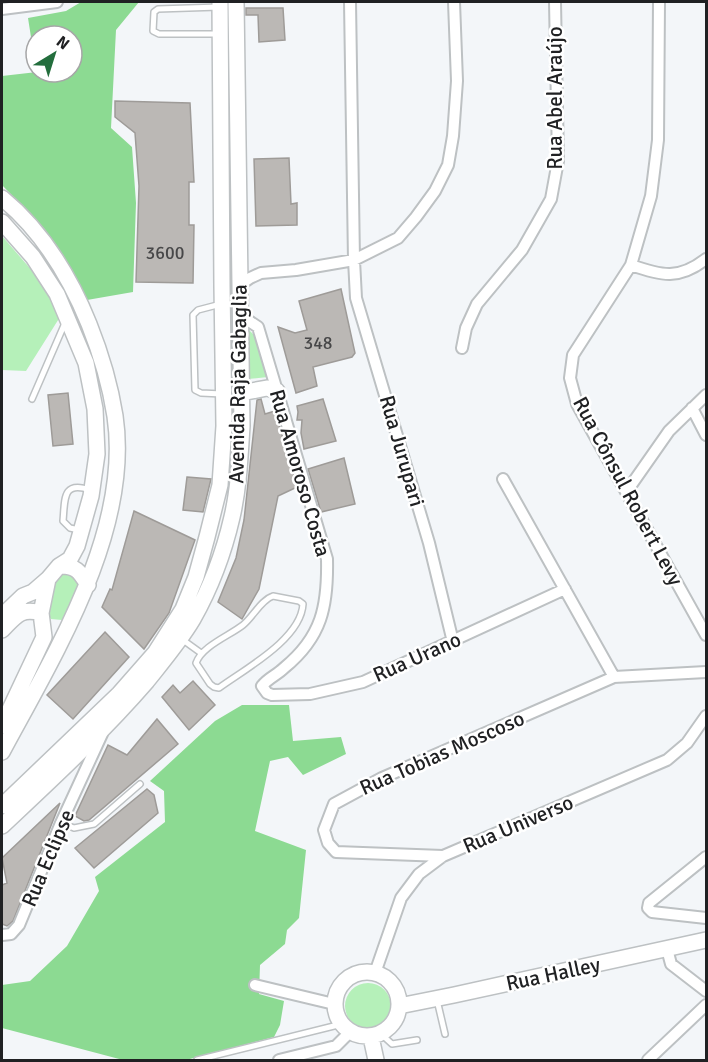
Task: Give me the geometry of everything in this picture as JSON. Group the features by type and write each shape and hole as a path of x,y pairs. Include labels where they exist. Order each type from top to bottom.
{"main road":[{"name":"Avenida Raja Gabaglia","path":"7,825 105,728 161,664 192,620 210,584 226,542 233,514 240,447 241,393 236,2"},
{"name":"Avenida Raja Gabaglia","path":"2,806 119,694 155,653 183,609 196,577 220,485 224,426 220,4"},
{"path":"2,198 31,226 52,253 83,308 104,363 116,417 117,463 109,516 88,585 2,752"},
{"path":"2,222 38,265 57,294 86,363 95,409 97,454 92,491 78,546 70,559 59,566 33,592 23,596 2,616"},
{"path":"241,393 267,388 277,392"},
{"path":"59,566 70,565 76,568 88,585"},
{"path":"2,726 44,637 41,613 48,579"},
{"path":"2,630 18,614 26,610 41,613 48,622 65,625 71,620"},
{"name":"Rua Halley","path":"399,1006 706,940"},
{"path":"375,973 391,983 396,991 399,1006 392,1024 376,1035 360,1036 346,1028 336,1015 334,1004 336,994 347,978 356,974 375,973"},
{"path":"376,1035 376,1060"}],"street":[{"path":"2,9 57,2"},
{"name":"Rua Jurupari","path":"350,2 354,260 357,298 429,543 453,642"},
{"path":"240,285 261,273 296,270 354,260 398,238 435,191 447,165 453,136 457,81 454,2"},
{"name":"Rua Abel Araújo","path":"462,348 466,328 477,304 522,250 551,199 558,161 555,2"},
{"name":"Rua Cônsul Robert Levy","path":"659,2 658,140 651,196 631,265 573,355 570,378 577,404 706,635"},
{"path":"239,256 261,273"},
{"path":"631,265 652,273 672,275 693,270 706,259"},
{"name":"Rua Amoroso Costa","path":"240,315 258,327 327,559 328,589 322,616 310,643 284,668 265,682 263,689"},
{"path":"627,491 669,431 706,395"},
{"path":"692,408 706,435"},
{"path":"503,479 614,676"},
{"name":"Rua Urano","path":"263,689 272,695 310,694 363,682 565,589"},
{"name":"Rua Tobias Moscoso","path":"443,856 336,852 328,843 324,830 327,818 334,804 382,778 614,676 706,672"},
{"name":"Rua Universo","path":"375,973 401,898 419,874 443,856 667,760 687,743 706,716"},
{"name":"Rua Eclipse","path":"2,935 11,934 19,925 61,822 105,728"},
{"path":"72,760 83,764 86,771"},
{"path":"706,857 649,903 648,908 652,912 706,918"},
{"path":"667,949 671,964 706,991"},
{"path":"255,985 334,1004"},
{"path":"648,1060 706,1005"},
{"path":"279,1060 336,1046 346,1028"}],"lane":[{"path":"220,4 158,9 154,12 153,31 159,34 221,34"},
{"path":"222,304 198,310 193,315 194,386 197,392 224,394"},
{"path":"32,399 66,318"},
{"path":"82,531 70,528 63,521 65,500 70,489 75,486 92,491"},
{"path":"269,597 299,601 303,604 300,616 277,647 219,688 210,684 198,667 196,663 201,653 245,623 269,597"},
{"path":"180,637 201,653"},
{"path":"61,822 74,828 94,824 140,783"},
{"path":"436,999 445,1035"},
{"path":"197,1060 346,1028"},
{"path":"376,1035 392,1044 417,1040"}],"green space":[{"path":"81,2 139,2 116,30 111,128 132,147 136,203 133,292 87,300 45,230 2,185 2,76 24,73 24,84 84,84 84,24 29,24 28,18 66,11"},
{"path":"2,236 41,281 60,317 26,371 2,370"},
{"path":"246,327 257,338 268,377 248,379"},
{"path":"74,571 81,588 66,616 62,620 51,619 47,614 54,580 60,572"},
{"path":"242,705 289,705 293,741 341,737 346,754 303,775 288,757 270,761 255,831 306,850 299,918 287,930 285,944 260,965 259,994 284,1001 280,1025 274,1037 186,1060 123,1060 2,1028 2,985 30,981 67,946 99,891 95,877 165,822 164,791 150,781 215,721"},
{"path":"373,983 385,989 390,997 390,1015 385,1023 377,1028 363,1029 355,1026 348,1019 345,1001 348,993 355,986"}],"building":[{"path":"246,8 283,8 285,40 259,42 258,15 246,15"},
{"path":"115,101 190,103 194,182 189,182 189,225 194,225 193,283 136,282 139,186 135,133 115,117"},
{"path":"289,158 291,204 297,203 297,225 256,226 254,159"},
{"path":"341,289 355,353 352,357 313,367 317,386 296,393 278,327 295,333 307,330 299,301"},
{"path":"68,393 73,444 53,446 48,395"},
{"path":"261,399 265,414 275,411 297,487 278,496 259,589 242,619 218,602 236,558 244,520 257,400"},
{"path":"323,399 336,441 304,449 301,433 302,420 297,420 297,406"},
{"path":"344,458 355,504 321,512 308,469"},
{"path":"187,477 211,479 203,512 183,510"},
{"path":"134,511 195,540 169,613 144,649 102,607 110,589 112,590"},
{"path":"105,632 129,657 73,719 47,695"},
{"path":"193,681 215,705 189,730 162,697 173,685 180,693"},
{"path":"157,719 178,744 89,820 84,821 75,816 108,745 127,755"},
{"path":"147,789 154,795 158,813 94,868 75,848"},
{"path":"60,803 13,921 7,926 2,924 2,885 7,883 2,858"}]}
